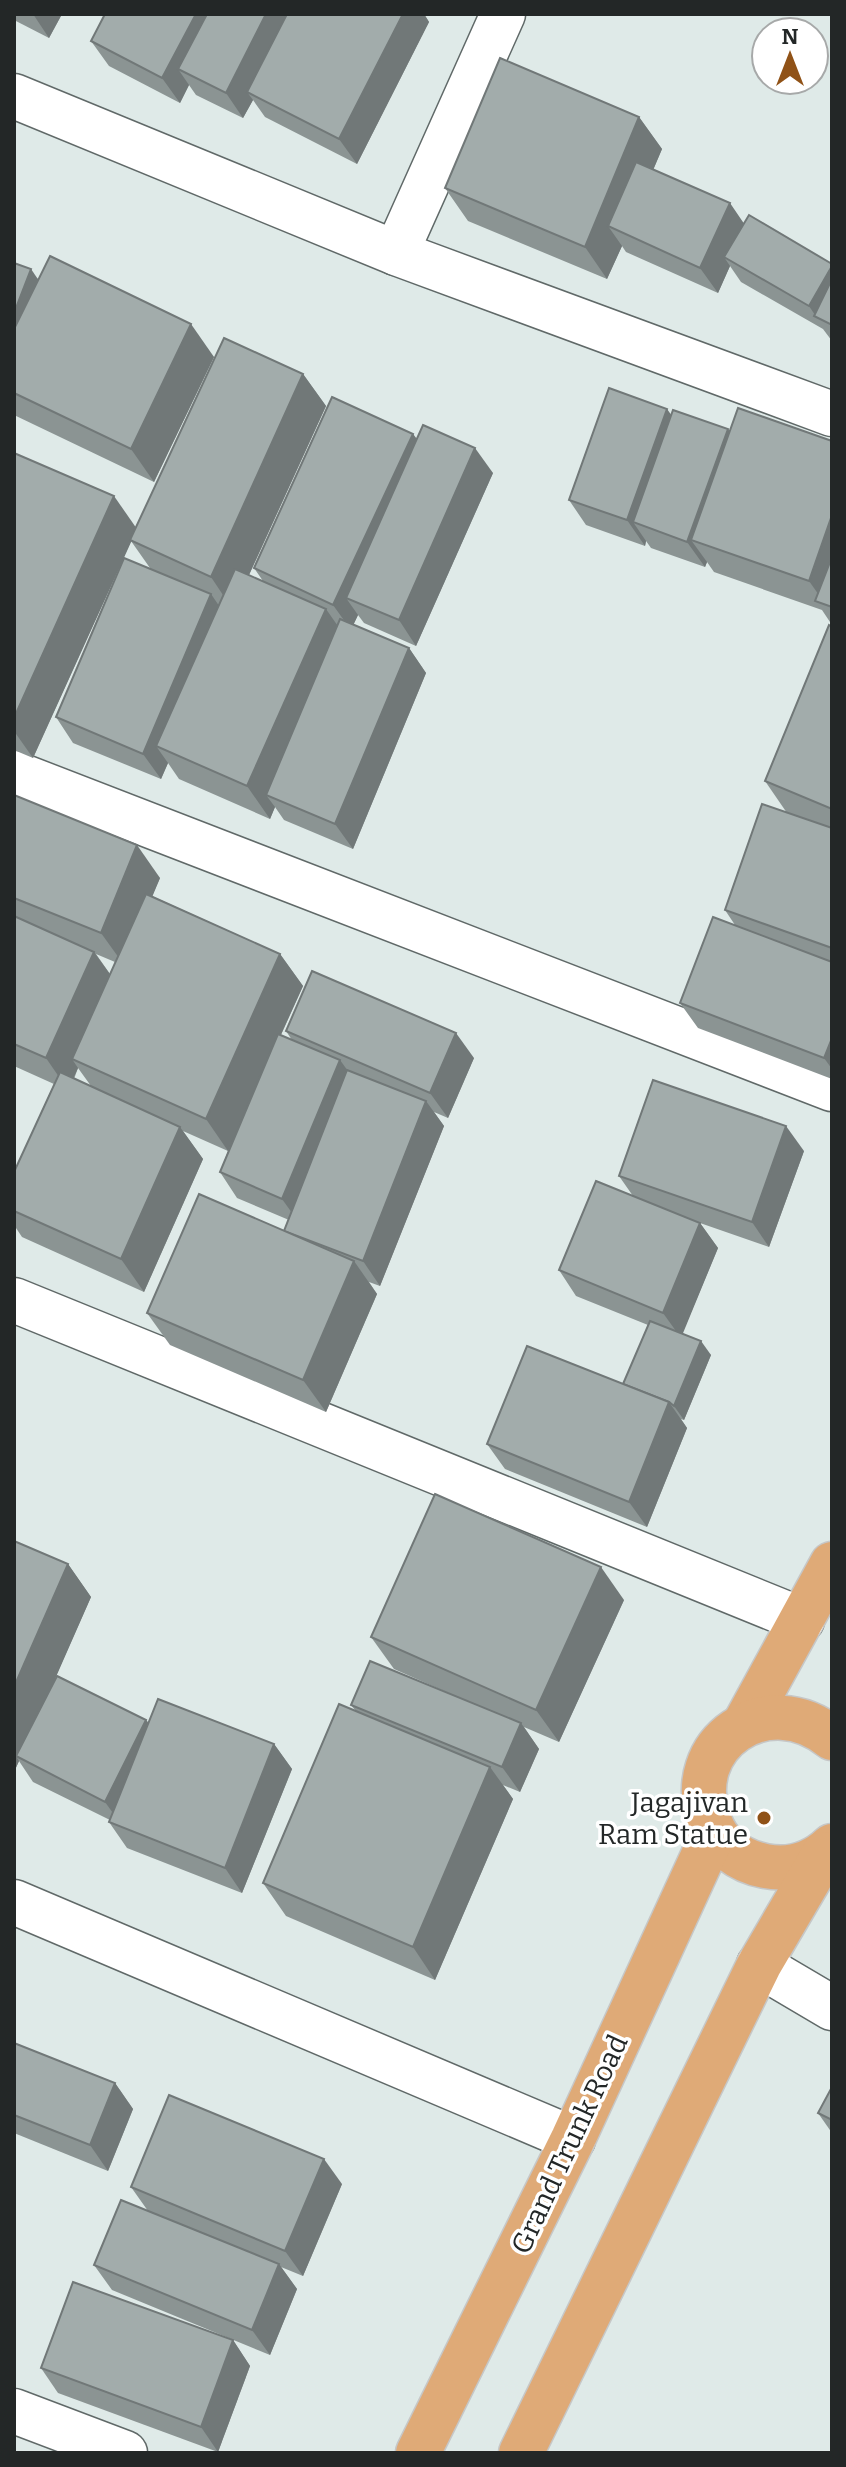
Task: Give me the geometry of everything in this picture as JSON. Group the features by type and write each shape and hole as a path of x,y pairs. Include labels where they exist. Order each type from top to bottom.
{"main road":[{"path":"744,1725 832,1564"},
{"path":"828,1850 802,1865 776,1868 752,1863 730,1851 714,1832 705,1808 703,1784 710,1760 724,1739 744,1725 768,1717 794,1718 818,1726 832,1738"},
{"name":"Grand Trunk Road","path":"418,2453 573,2139 714,1832"},
{"path":"521,2453 759,1965 828,1850"}],"street":[{"path":"396,253 503,14"},
{"path":"14,96 396,253 832,414"},
{"path":"14,773 832,1089"},
{"path":"14,1300 802,1620"},
{"path":"14,1902 573,2139"},
{"path":"759,1965 832,2008"},
{"path":"14,2411 125,2453"}],"building":[{"path":"105,14 196,14 162,78 91,41"},
{"path":"207,14 266,14 226,93 178,69"},
{"path":"287,14 403,14 339,139 247,92"},
{"path":"500,58 639,117 585,247 445,188"},
{"path":"636,162 730,203 700,268 608,226"},
{"path":"749,215 832,264 809,306 724,257"},
{"path":"50,256 191,324 131,449 14,393 14,329"},
{"path":"14,263 31,269 14,313"},
{"path":"832,279 832,325 814,316"},
{"path":"224,338 303,374 211,577 130,540"},
{"path":"609,388 667,409 627,520 569,500"},
{"path":"332,397 413,434 333,605 254,568"},
{"path":"738,408 832,441 832,515 809,581 691,540"},
{"path":"673,410 728,429 687,542 633,522"},
{"path":"423,425 475,448 399,620 346,598"},
{"path":"14,453 114,496 14,718"},
{"path":"832,557 832,607 815,601"},
{"path":"124,558 211,594 143,754 56,717"},
{"path":"235,569 326,609 247,786 156,746"},
{"path":"340,619 409,648 335,824 266,795"},
{"path":"829,625 832,627 832,809 765,781"},
{"path":"14,795 137,845 101,933 14,898"},
{"path":"762,804 832,828 832,948 725,910"},
{"path":"146,894 280,954 206,1119 72,1059"},
{"path":"14,916 94,952 46,1058 14,1044"},
{"path":"713,917 832,962 832,1038 824,1058 680,1003"},
{"path":"312,971 456,1033 430,1093 286,1031"},
{"path":"278,1034 340,1060 282,1199 220,1172"},
{"path":"347,1070 426,1101 363,1261 284,1231"},
{"path":"60,1072 180,1127 121,1259 14,1211 14,1172"},
{"path":"653,1080 786,1126 752,1222 619,1176"},
{"path":"596,1181 700,1223 663,1313 559,1270"},
{"path":"199,1194 354,1261 303,1380 147,1313"},
{"path":"650,1321 701,1341 674,1406 623,1384"},
{"path":"527,1346 669,1402 629,1502 487,1444"},
{"path":"435,1494 601,1567 536,1710 371,1637"},
{"path":"14,1541 68,1564 14,1687"},
{"path":"370,1661 521,1723 502,1767 351,1705"},
{"path":"57,1676 146,1720 105,1802 16,1756"},
{"path":"158,1699 274,1744 225,1868 109,1822"},
{"path":"339,1704 490,1767 413,1947 263,1883"},
{"path":"14,2043 115,2083 90,2145 14,2115"},
{"path":"832,2087 832,2120 818,2113"},
{"path":"169,2095 324,2159 285,2251 131,2187"},
{"path":"121,2200 279,2264 252,2330 94,2265"},
{"path":"73,2282 233,2340 201,2427 41,2368"}],"place":[{"name":"Jagajivan Ram Statue","path":"764,1818"}]}
